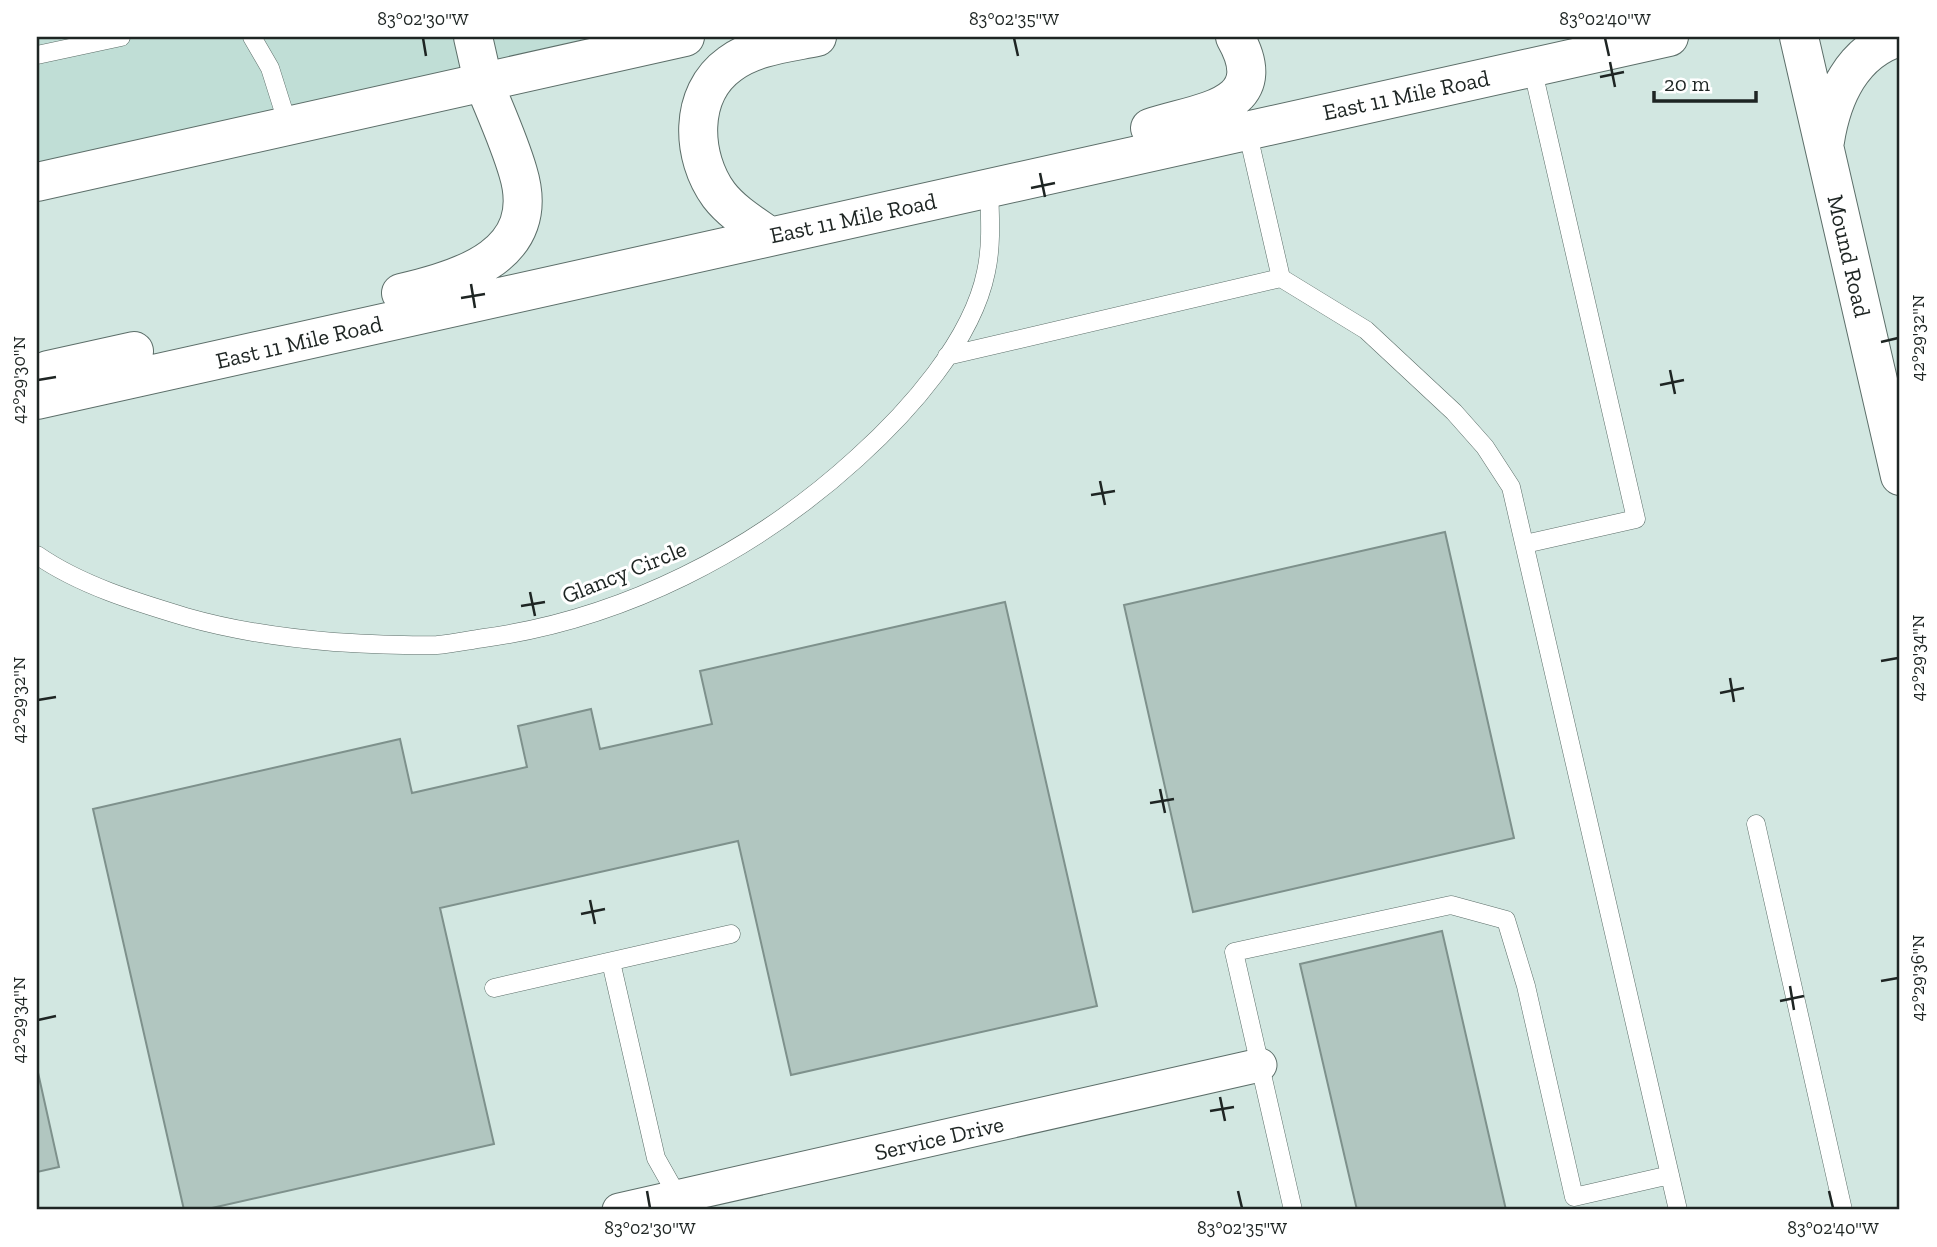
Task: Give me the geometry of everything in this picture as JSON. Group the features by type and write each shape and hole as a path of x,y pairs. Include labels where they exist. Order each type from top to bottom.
{"main road":[{"path":"37,376 48,370 425,287 461,277 491,261 512,237 522,199 519,173 483,81 473,37"},
{"path":"37,182 685,37"},
{"path":"769,236 733,210 710,181 703,166 698,134 703,101 709,86 731,62 766,48 817,37"},
{"path":"1063,172 1151,128 1214,109 1237,97 1246,78 1246,65 1235,37"},
{"name":"East 11 Mile Road","path":"37,400 1669,37"},
{"name":"Mound Road","path":"1799,37 1900,476"},
{"path":"1824,146 1835,98 1844,82 1865,55 1897,37"}],"street":[{"name":"Service Drive","path":"619,1210 679,1204 1259,1065"}],"lane":[{"path":"37,55 121,37"},
{"path":"252,37 270,68 288,125"},
{"path":"1525,544 1636,519 1532,67"},
{"path":"1247,130 1280,278"},
{"name":"Glancy Circle","path":"39,558 151,607 218,626 289,639 438,645 536,630 619,605 677,580 758,535 830,483 880,438 947,356 977,302 986,274 990,244 989,188"},
{"path":"947,356 1280,278 1366,330 1454,412 1485,447 1511,487 1678,1210"},
{"path":"1756,824 1843,1210"},
{"path":"1293,1210 1234,952 1451,905 1506,920 1526,986 1574,1197 1670,1175"},
{"path":"494,988 731,934"},
{"path":"611,962 656,1158 679,1204"}],"shaded area":[{"path":"37,37 614,37 37,166"}],"building":[{"path":"1445,532 1514,838 1193,912 1124,605"},
{"path":"1005,602 1097,1006 791,1075 738,841 440,908 494,1144 203,1210 184,1210 93,809 400,739 412,793 527,767 518,726 591,709 600,749 712,724 700,671"},
{"path":"1442,931 1506,1210 1357,1210 1300,964"},
{"path":"37,1068 59,1167 37,1172"}]}
